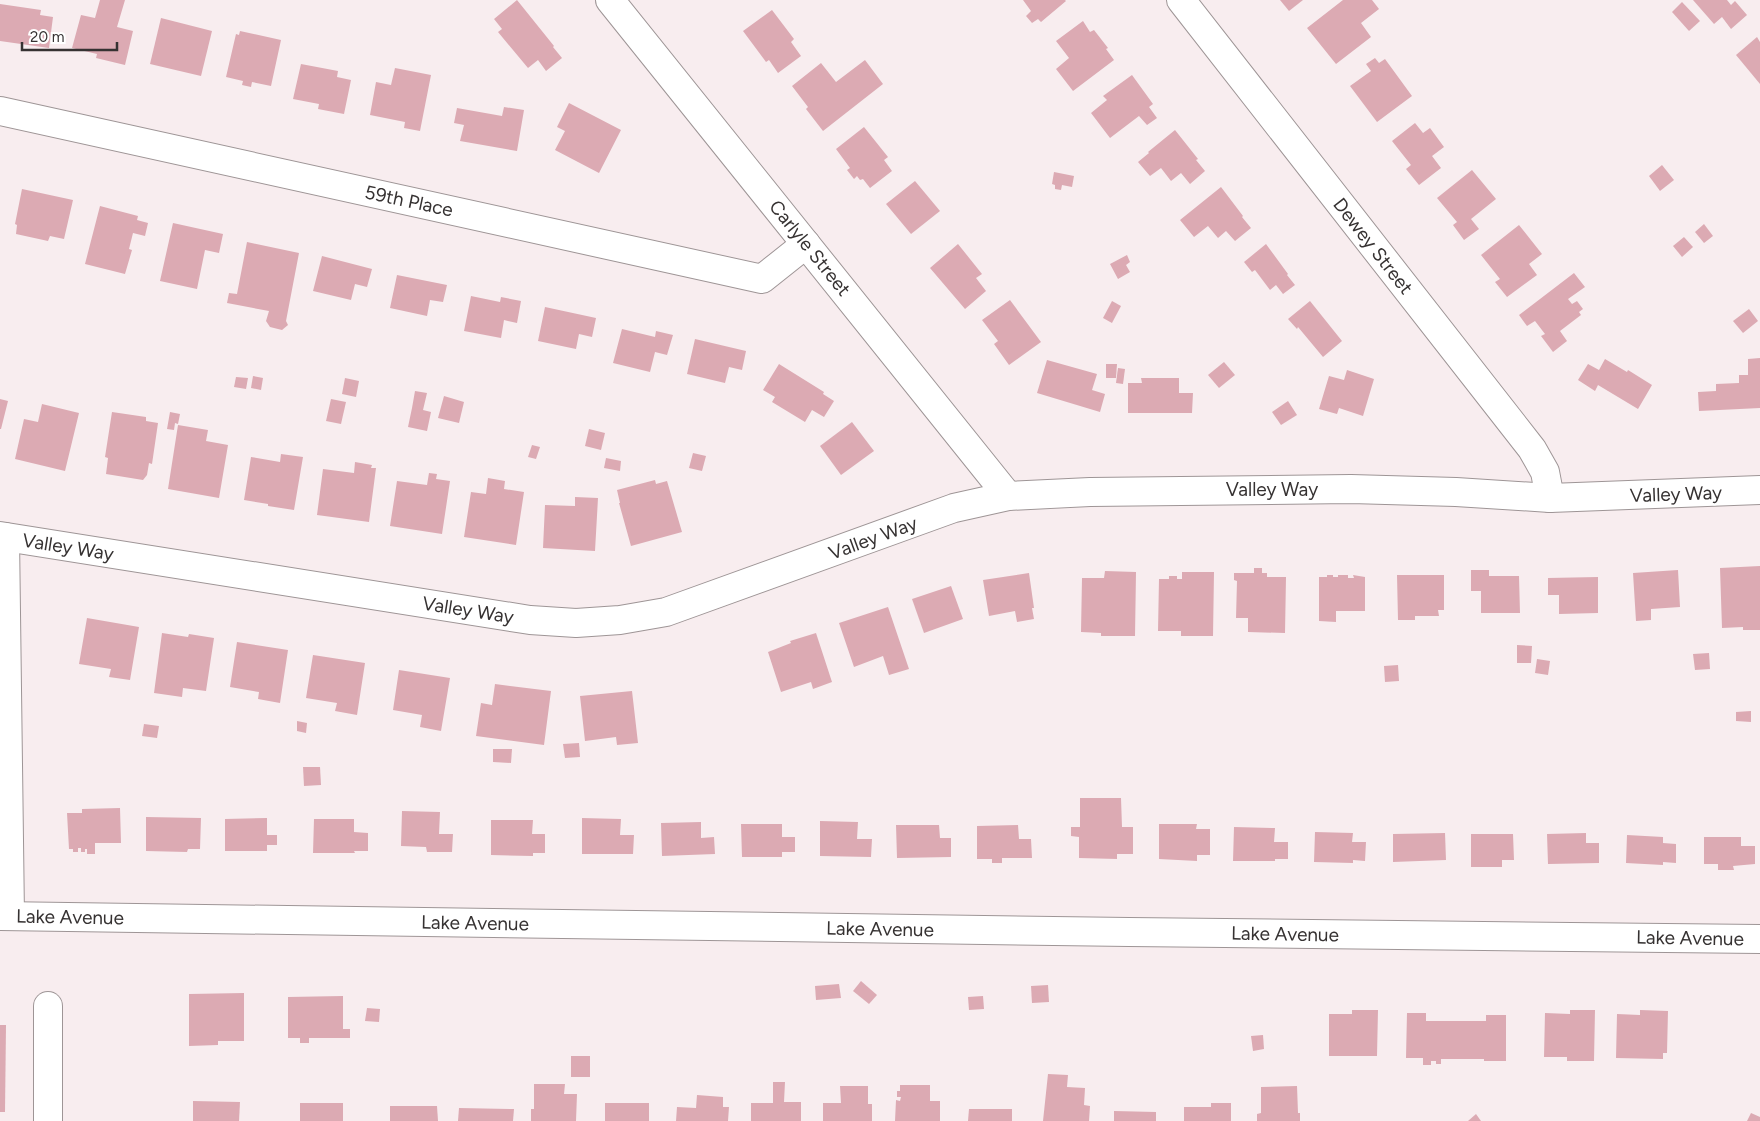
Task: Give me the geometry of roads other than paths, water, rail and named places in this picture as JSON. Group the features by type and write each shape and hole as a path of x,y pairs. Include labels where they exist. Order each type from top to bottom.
{"street":[{"name":"Carlyle Street","path":"610,0 1008,496"},
{"name":"Dewey Street","path":"1181,0 1532,449 1545,472 1550,498"},
{"name":"59th Place","path":"0,111 762,279 806,244"},
{"name":"Valley Way","path":"3,536 530,620 576,623 620,620 666,612 954,508 1008,496 1090,492 1352,489 1456,492 1550,498 1760,490"},
{"path":"3,536 5,916"},
{"name":"Lake Avenue","path":"5,916 1119,932 1760,938"},
{"path":"48,1006 48,1121"}]}
